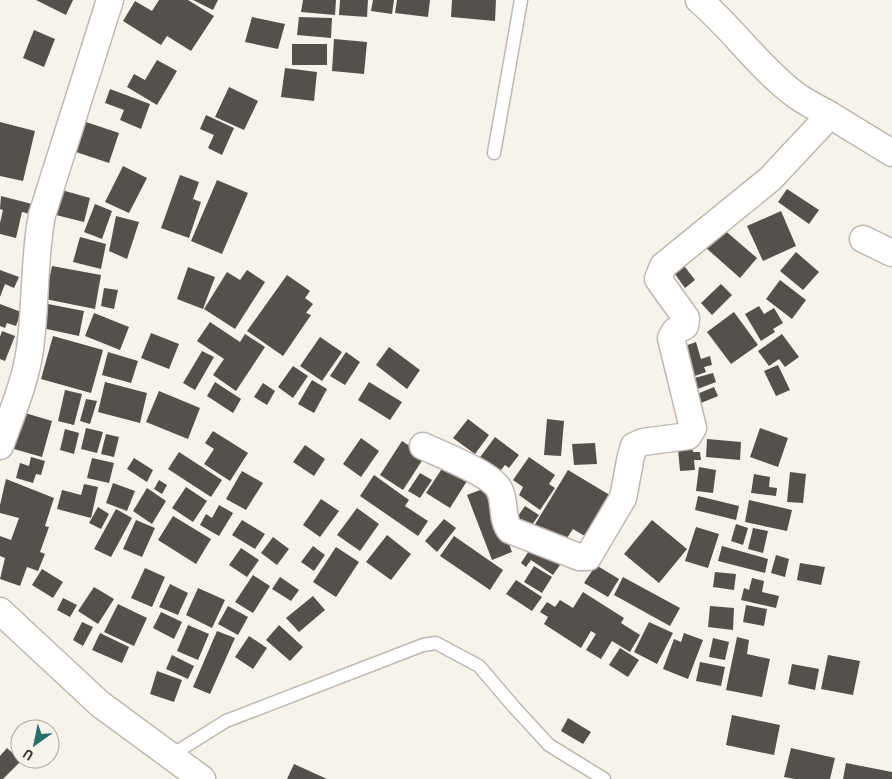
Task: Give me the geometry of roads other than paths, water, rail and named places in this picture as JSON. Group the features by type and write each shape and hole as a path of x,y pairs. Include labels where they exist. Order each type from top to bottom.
{"street":[{"path":"0,446 25,374 31,342 38,239 42,215 110,0"},
{"path":"699,0 788,89 892,153"},
{"path":"422,446 490,479 500,490 510,530 579,557 588,557 623,498 634,446 643,442 688,436 693,428 671,338 675,331 685,326 686,318 658,279 662,266 770,179 830,115"},
{"path":"863,239 892,253"},
{"path":"0,611 100,704 202,779"}],"lane":[{"path":"494,153 521,0"},
{"path":"170,756 226,721 423,645 436,643 479,666 549,745 604,779"}]}
